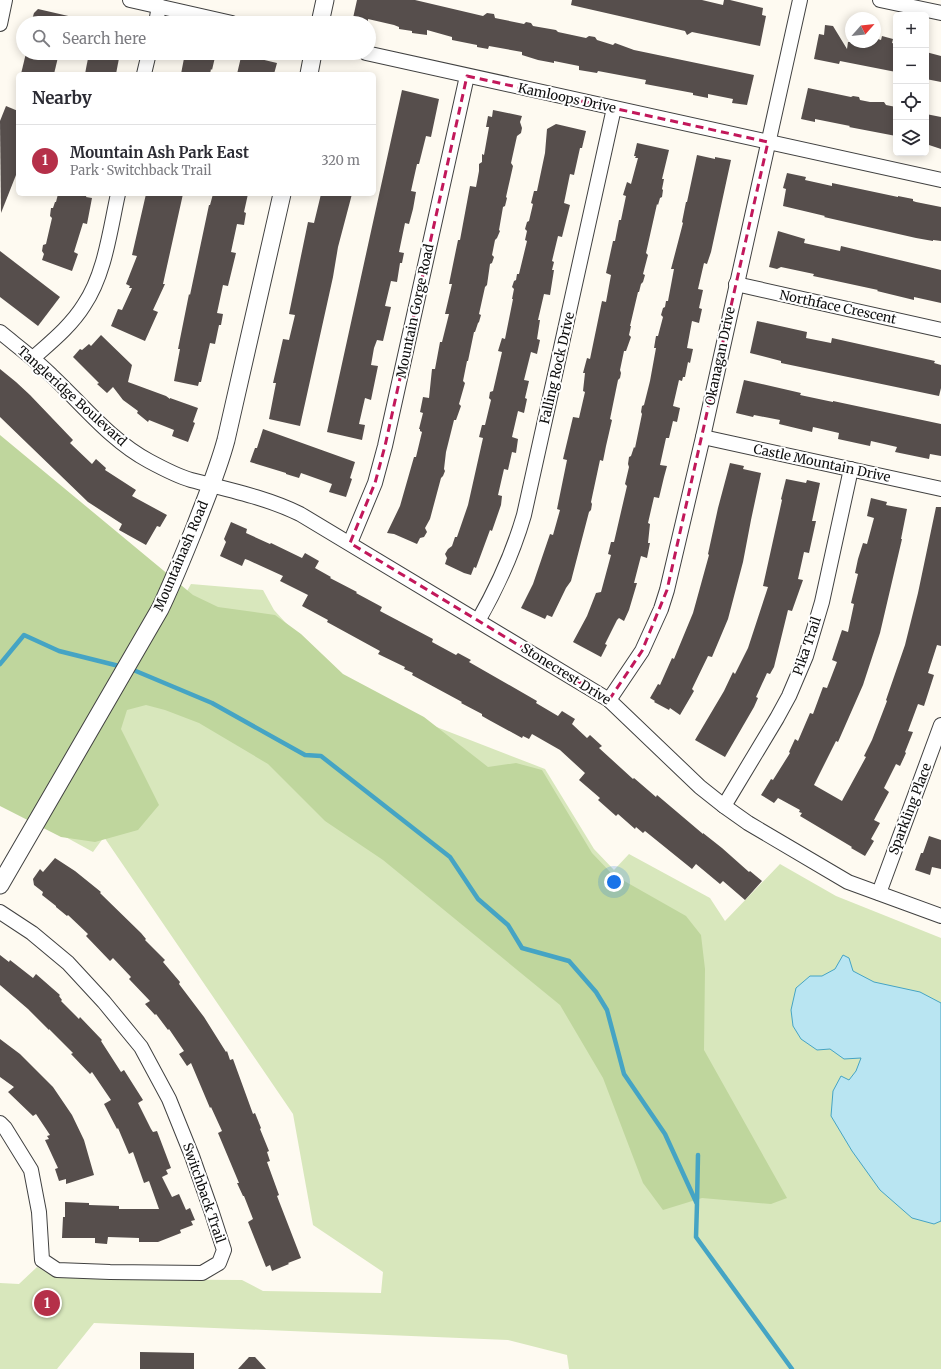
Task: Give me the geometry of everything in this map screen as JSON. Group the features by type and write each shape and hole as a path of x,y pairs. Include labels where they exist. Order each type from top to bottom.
{"street":[{"path":"0,24 5,0"},
{"path":"130,0 202,16"},
{"path":"322,16 325,0"},
{"name":"Okanagan Drive","path":"609,700 642,651 661,609 667,590 703,436 800,0"},
{"path":"880,0 941,13"},
{"path":"158,16 160,6"},
{"name":"Kamloops Drive","path":"376,55 768,142"},
{"path":"144,72 147,60"},
{"path":"309,72 312,60"},
{"name":"Mountain Gorge Road","path":"350,543 375,482 385,446 467,76"},
{"name":"Falling Rock Drive","path":"478,620 503,574 524,515 614,108"},
{"path":"768,142 941,180"},
{"path":"33,358 67,326 85,305 91,293 103,258 118,196"},
{"name":"Mountainash Road","path":"0,885 160,609 172,584 220,460 232,420 282,196"},
{"name":"Northface Crescent","path":"736,284 941,330"},
{"name":"Tangleridge Boulevard","path":"0,332 33,358 111,434 130,449 165,469 189,479 211,484"},
{"name":"Castle Mountain Drive","path":"703,436 941,490"},
{"name":"Pika Trail","path":"724,806 777,718 789,696 806,656 822,602 851,469"},
{"name":"Stonecrest Drive","path":"211,484 283,506 300,514 350,543 609,700 700,787 748,823 841,879 941,916"},
{"name":"Sparkling Place","path":"879,893 940,734"},
{"name":"Switchback Trail","path":"0,912 32,933 68,963 104,1002 141,1047 169,1099 212,1210 224,1250 219,1263 202,1273 57,1270 42,1260 39,1212 31,1170 5,1128 0,1123"}],"highlighted area":[{"path":"467,76 768,142 667,590 642,651 609,700 350,543 375,483 385,446"}],"green space":[{"path":"0,435 193,595 218,607 275,615 301,634 343,674 424,717 488,767 516,763 542,770 592,853 612,874 686,916 701,935 705,969 704,1050 787,1198 771,1204 702,1198 663,1210 643,1183 603,1078 560,1005 383,860 325,821 268,764 199,723 165,710 146,705 127,710 121,729 159,805 138,830 95,842 61,837 0,806"},
{"path":"191,584 263,590 274,610 348,691 385,707 545,769 594,849 614,870 629,854 710,898 725,921 780,864 836,896 941,938 941,1369 569,1369 567,1355 508,1340 94,1323 57,1369 0,1369 0,1283 19,1284 37,1267 56,1277 92,1279 242,1280 263,1291 381,1293 383,1272 313,1225 293,1114 104,837 93,852 51,829"}],"water":[{"path":"843,955 849,958 853,971 874,982 920,992 941,1003 941,1221 934,1224 912,1218 880,1190 852,1151 831,1116 833,1091 841,1076 849,1080 856,1071 861,1058 844,1059 830,1049 817,1050 801,1039 793,1026 791,1010 796,988 810,976 822,976 835,969"}],"building":[{"path":"357,0 415,0 483,16 487,13 494,14 495,18 524,24 526,22 531,23 533,26 586,38 589,36 595,37 597,40 613,45 615,43 634,50 754,75 747,105 732,103 733,99 708,94 708,98 693,95 693,93 645,84 646,80 598,71 597,73 579,70 579,66 554,61 554,63 538,60 522,55 522,52 489,46 488,49 477,47 477,45 452,40 452,37 427,30 427,35 412,33 412,31 399,29 399,27 394,25 376,21 376,16 353,16"},
{"path":"572,0 702,0 723,5 724,0 730,0 763,8 762,15 766,16 760,46 692,32 687,35 685,31 571,5"},
{"path":"38,9 68,16 33,16"},
{"path":"825,25 833,26 847,49 881,48 882,36 893,39 893,71 840,61 839,64 814,59 819,34 824,35"},
{"path":"929,53 941,56 941,82 929,80"},
{"path":"24,60 57,60 54,72 21,72"},
{"path":"88,60 119,60 116,72 85,72"},
{"path":"184,60 214,60 210,72 181,72"},
{"path":"240,60 264,60 277,63 275,72 237,72"},
{"path":"808,88 851,97 859,97 860,100 884,102 886,105 893,106 893,135 815,119 815,122 801,119"},
{"path":"402,90 439,99 431,137 426,136 419,164 417,164 411,191 416,192 413,209 409,224 405,223 399,252 404,253 402,263 400,263 397,282 391,281 385,306 391,307 383,341 377,340 374,348 371,365 378,366 371,400 365,398 359,424 365,425 362,440 327,432"},
{"path":"6,106 16,110 16,175 1,213 0,121"},
{"path":"493,110 522,116 520,122 522,128 521,133 517,136 511,163 513,166 507,198 505,206 503,207 500,231 495,240 492,255 494,257 492,263 490,264 487,285 485,287 479,314 481,315 474,332 467,361 463,381 465,383 459,404 461,406 456,420 454,420 446,452 445,471 441,478 430,519 425,528 427,532 424,537 420,538 417,544 394,534 387,533 400,506 414,457 416,457 422,432 419,429 423,413 420,412 423,397 429,398 432,369 435,369 440,342 442,342 449,314 445,314 452,284 449,284 458,240 460,240 470,186 476,187 479,164 482,162 482,154 484,155 489,127 486,127 488,116 492,117"},
{"path":"929,115 941,117 941,149 929,145"},
{"path":"556,124 586,131 582,148 580,148 574,175 570,174 564,203 570,205 562,237 558,236 552,261 554,262 552,270 554,270 550,295 544,294 538,320 540,320 537,339 540,340 537,354 531,352 524,380 529,381 525,398 527,399 524,413 518,411 512,437 518,439 516,453 512,452 508,470 504,469 498,495 502,496 501,505 492,531 490,530 476,568 474,567 471,575 445,564 447,558 445,554 452,546 455,537 457,537 468,505 483,438 479,437 482,425 485,425 491,400 489,398 490,392 493,391 502,352 498,351 502,338 505,339 513,299 514,289 512,287 514,281 516,280 517,274 519,274 527,241 525,240 527,231 525,229 527,222 529,221 534,191 537,191 545,153 547,129"},
{"path":"637,143 669,150 662,179 664,179 662,197 660,198 658,205 657,204 646,253 648,255 643,274 645,275 638,292 630,326 629,335 631,337 626,351 624,351 620,378 618,380 610,419 612,420 603,461 600,460 591,502 591,510 589,512 571,581 552,617 547,615 545,619 521,608 533,584 550,534 553,535 560,510 557,509 567,460 563,459 573,417 579,418 585,392 583,391 585,373 583,373 587,358 590,359 602,301 606,302 611,275 606,273 613,241 615,241 619,220 621,220 626,196 623,195 627,182 631,184 638,158 635,158 636,156 634,156"},
{"path":"697,155 715,159 715,157 731,160 711,252 707,264 704,263 698,289 703,290 699,308 702,309 699,323 692,321 687,348 693,349 690,363 688,362 685,377 683,377 682,381 679,380 673,406 680,408 677,422 673,421 669,438 666,438 660,465 667,466 659,498 654,497 648,523 650,524 648,543 650,543 647,558 641,556 634,583 637,583 629,610 624,621 619,618 617,620 605,644 607,645 601,657 573,642 587,616 596,593 601,592 611,555 608,554 611,542 614,542 627,486 625,484 629,467 629,457 631,456 634,447 635,448 642,414 642,406 644,405 650,381 656,348 654,348 656,336 658,336 663,317 661,315 663,308 665,307 666,301 668,301 674,269 671,269 683,223 686,202"},
{"path":"787,173 806,177 805,180 832,186 832,183 913,199 913,201 916,202 941,207 941,241 916,238 783,206 786,189 783,188"},
{"path":"58,196 86,196 92,198 87,224 83,223 74,252 78,254 72,271 42,260 44,254 42,251 43,245 46,244 52,218 50,216 51,208 53,208"},
{"path":"146,196 183,196 163,284 165,284 153,310 158,312 145,341 111,326 118,309 122,310 132,288 129,288 130,286 126,284 137,256 132,255"},
{"path":"212,196 248,196 244,212 246,213 244,225 237,224 231,252 236,253 228,286 223,285 217,313 223,314 221,325 219,325 215,344 210,343 201,382 199,382 198,386 174,381 180,349 178,349 189,294 190,295"},
{"path":"321,196 351,196 338,247 333,277 300,426 269,419 276,383 273,383 283,339 289,340 295,315 289,314 308,222 314,223"},
{"path":"778,231 805,239 804,243 840,251 841,246 941,270 941,303 914,297 914,300 877,291 878,290 813,276 814,274 781,267 777,269 769,267"},
{"path":"0,251 60,297 38,326 0,297"},
{"path":"757,321 807,332 806,338 831,343 832,338 935,361 934,363 941,365 941,388 939,396 781,363 781,361 750,353"},
{"path":"101,335 132,365 128,382 166,396 170,399 198,408 193,422 195,423 188,442 172,436 174,430 149,420 148,422 137,413 138,411 123,400 113,387 107,393 73,357 80,349 82,350 89,344 91,346"},
{"path":"0,369 30,395 73,440 70,443 92,464 96,459 106,468 105,470 136,490 132,496 167,515 160,527 157,526 146,545 119,530 122,524 88,502 0,417"},
{"path":"744,380 801,393 800,395 941,424 941,456 930,454 929,459 895,452 897,447 871,441 870,446 838,439 839,433 813,427 812,432 779,424 780,420 754,415 753,417 736,413"},
{"path":"263,429 355,462 350,478 352,479 346,497 329,492 332,484 301,473 299,478 250,462 255,448 257,448"},
{"path":"730,463 744,466 743,469 761,473 743,562 728,619 712,657 708,656 692,689 694,691 680,715 670,708 669,710 654,702 655,701 650,698 658,684 660,685 672,658 674,659 693,613 709,555 718,508"},
{"path":"786,479 806,483 807,480 820,483 812,521 816,521 809,553 804,552 798,579 803,580 792,611 788,610 774,667 770,674 767,673 756,697 758,698 754,707 725,757 695,740 724,691 733,672 735,674 748,648 768,587 763,586"},
{"path":"871,498 887,502 886,505 907,509 902,539 880,633 863,685 838,742 836,741 814,785 842,801 866,757 864,756 872,740 887,701 886,700 905,645 918,593 936,507 941,507 941,646 937,645 928,673 934,675 924,706 918,704 908,731 913,732 905,752 906,753 900,766 896,764 884,788 889,792 874,820 880,823 871,839 874,841 865,856 800,816 802,813 799,812 800,810 778,798 774,803 761,795 771,779 773,780 790,753 789,752 795,739 798,741 810,713 813,714 823,687 827,688 837,662 832,660 842,630 848,632 854,604 851,603 858,574 855,573 858,559 863,543 867,544 874,518 867,516"},
{"path":"231,522 247,529 246,533 270,544 271,543 302,558 305,553 319,561 315,568 382,607 380,611 433,639 432,642 456,655 458,653 471,660 469,662 537,701 536,703 558,716 562,711 575,719 572,724 587,738 590,735 602,746 599,748 633,779 634,778 656,797 657,795 749,872 750,871 762,881 745,900 723,881 720,884 696,864 692,869 645,831 643,833 636,827 635,829 618,814 616,816 598,800 600,798 579,780 585,773 560,750 532,734 529,739 523,736 522,738 489,720 482,716 482,714 461,703 462,702 412,675 413,673 404,669 405,667 378,654 380,651 327,622 328,620 302,606 308,595 280,581 283,576 245,559 242,566 220,556 226,542 224,539"},
{"path":"929,836 941,840 941,869 932,867 930,875 915,870"},
{"path":"55,858 75,871 101,892 100,893 141,933 146,939 145,940 165,960 163,962 180,982 179,984 204,1017 226,1052 227,1051 230,1060 233,1059 253,1114 255,1113 269,1151 267,1152 270,1161 267,1162 279,1195 277,1196 301,1258 272,1271 270,1265 266,1267 248,1222 253,1219 237,1183 239,1183 218,1133 222,1131 211,1107 210,1108 191,1063 187,1066 179,1054 184,1051 169,1029 168,1030 156,1014 155,1015 145,1004 150,1001 129,979 131,977 113,958 110,961 86,936 88,934 68,915 67,916 42,895 43,892 34,885 33,879 40,869 43,872"},
{"path":"0,955 9,962 10,960 33,978 36,974 60,995 61,1001 79,1019 80,1017 102,1040 101,1041 121,1072 124,1070 143,1100 138,1103 153,1132 157,1131 171,1168 166,1170 168,1174 162,1177 172,1197 179,1194 186,1210 190,1208 195,1220 191,1221 193,1225 180,1230 181,1233 158,1242 139,1242 139,1238 108,1237 107,1244 95,1243 95,1238 62,1238 63,1217 65,1217 65,1202 89,1203 89,1205 119,1206 119,1209 159,1209 149,1181 144,1183 133,1152 129,1154 118,1128 117,1129 104,1104 111,1100 92,1072 90,1074 71,1054 73,1053 49,1029 0,985"},
{"path":"0,1039 20,1054 53,1087 72,1115 84,1140 94,1175 66,1184 66,1179 59,1181 55,1169 58,1168 45,1140 49,1139 47,1136 50,1135 36,1114 33,1116 8,1092 14,1087 0,1077"},
{"path":"140,1352 194,1353 194,1369 140,1369"},
{"path":"249,1357 255,1357 266,1369 238,1369"}],"waterway":[{"path":"0,664 24,635 59,651 131,669 212,703 305,755 321,756 450,857 478,899 508,925 522,948 569,961 596,992 607,1010 624,1074 665,1134 697,1204 696,1237 792,1369"},
{"path":"697,1203 698,1155"}],"place":[{"name":"Mountain Ash Park East","path":"47,1303"}]}
